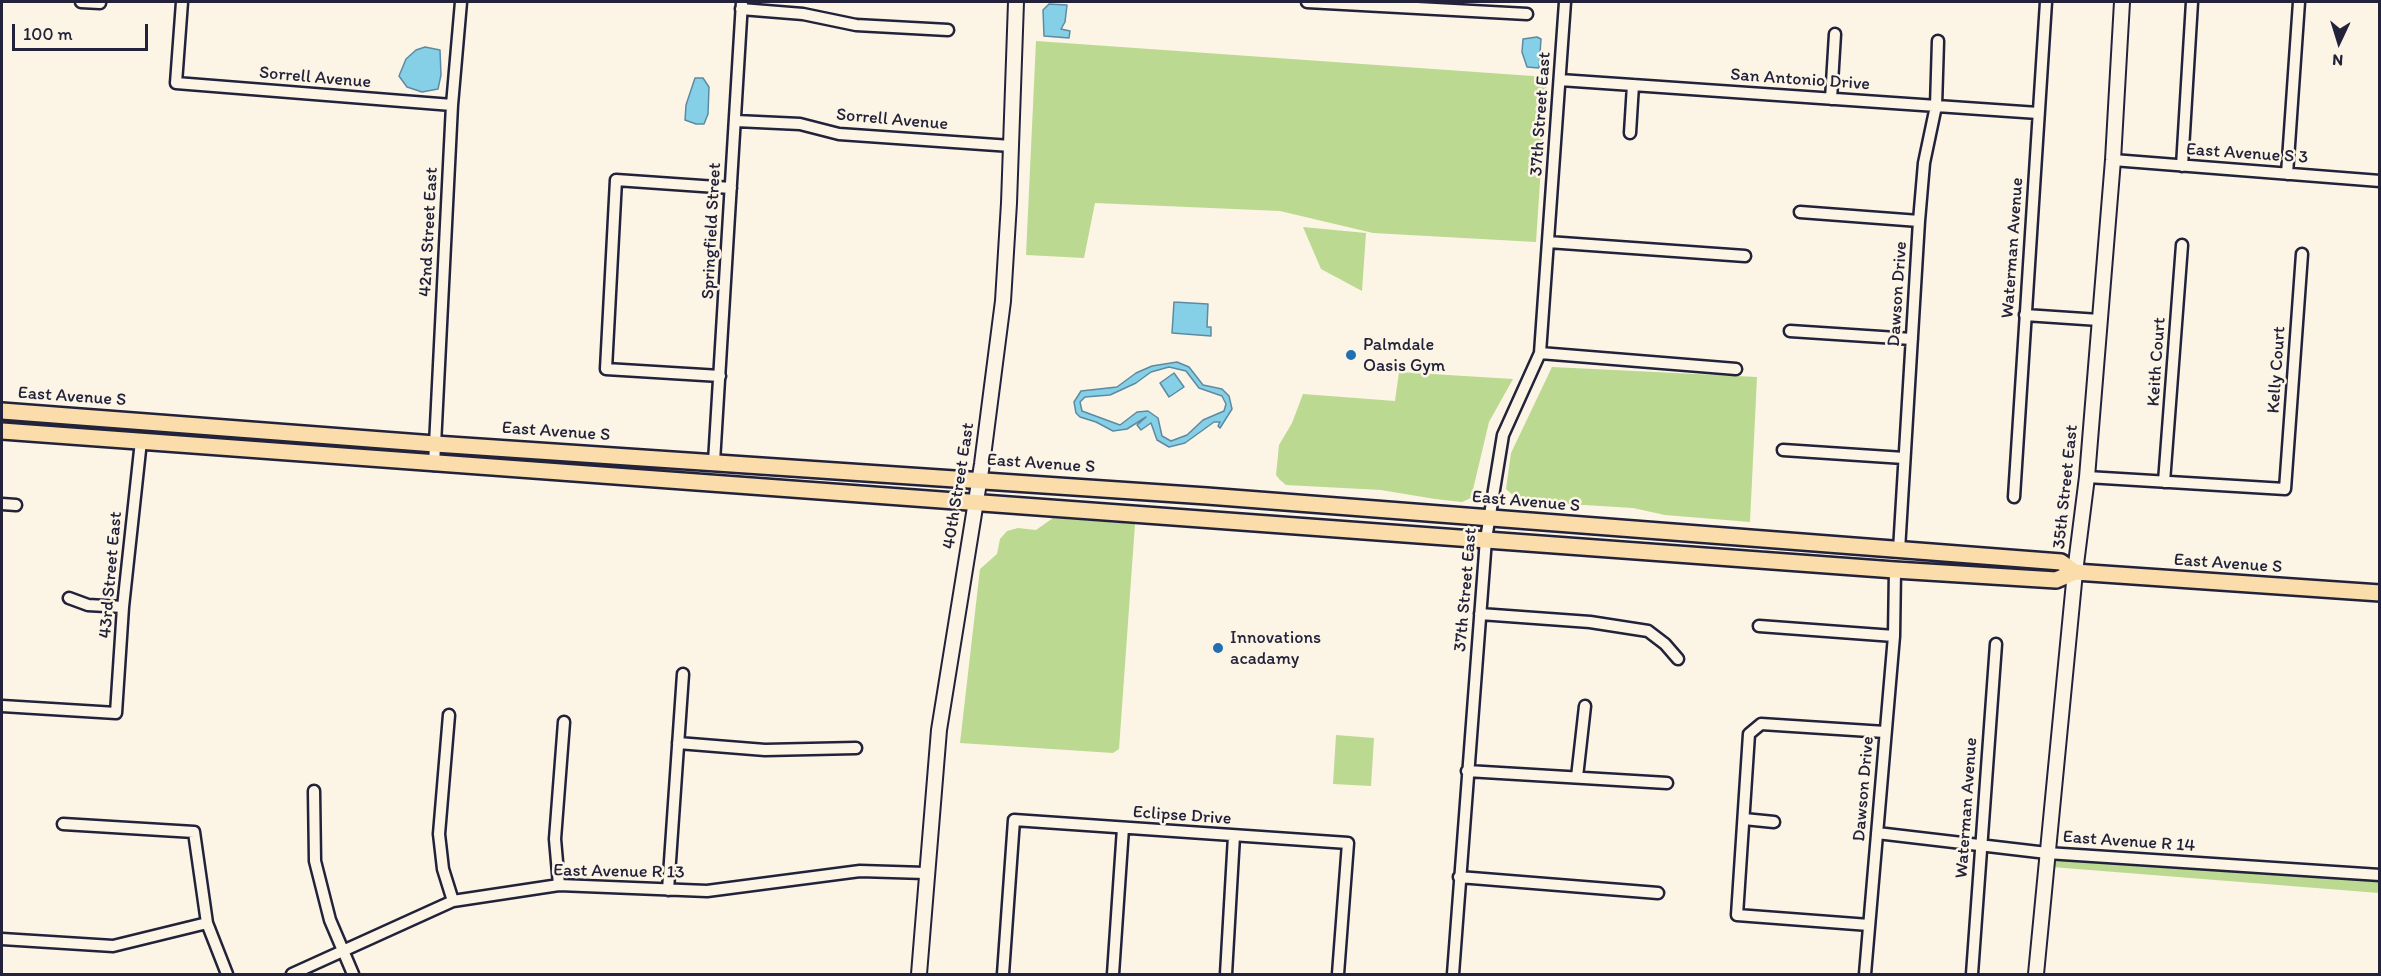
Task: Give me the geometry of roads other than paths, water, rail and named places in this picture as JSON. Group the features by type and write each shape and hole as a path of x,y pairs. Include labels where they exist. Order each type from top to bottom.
{"main road":[{"name":"40th Street East","path":"919,975 939,730 1003,301 1016,2"},
{"name":"35th Street East","path":"2036,975 2075,572 2087,477 2113,160 2122,2"},
{"name":"East Avenue S","path":"2,411 435,444 978,479 2061,562 2075,572"},
{"name":"East Avenue S","path":"2,431 434,465 974,502 1895,570 2056,580 2075,572 2379,593"}],"street":[{"path":"81,2 100,3"},
{"name":"Sorrell Avenue","path":"182,2 176,83 452,105"},
{"name":"42nd Street East","path":"434,465 452,105 461,2"},
{"path":"1307,2 1425,5 1527,14"},
{"name":"37th Street East","path":"1453,975 1488,519 1503,435 1540,353 1565,2"},
{"name":"Waterman Avenue","path":"2014,497 2046,2"},
{"path":"2182,166 2192,2"},
{"path":"2287,174 2299,2"},
{"path":"742,5 856,25 948,30"},
{"name":"Springfield Street","path":"714,462 742,5"},
{"path":"1830,99 1835,34"},
{"name":"Dawson Drive","path":"1899,550 1919,221 1924,163 1936,106 1938,41"},
{"name":"San Antonio Drive","path":"1560,80 2038,113"},
{"path":"1630,133 1633,85"},
{"name":"Sorrell Avenue","path":"735,121 800,124 839,134 1011,146"},
{"name":"East Avenue S 3","path":"2113,160 2379,181"},
{"path":"720,376 606,369 616,180 731,188"},
{"path":"1800,213 1919,221"},
{"path":"1548,242 1745,256"},
{"name":"Keith Court","path":"2164,482 2182,245"},
{"name":"Kelly Court","path":"2164,482 2284,489 2302,254"},
{"path":"2025,315 2099,320"},
{"path":"1790,331 1912,339"},
{"path":"1540,353 1736,369"},
{"name":"43rd Street East","path":"2,706 116,713 123,608 141,441"},
{"path":"1783,450 1904,458"},
{"path":"2087,477 2164,482"},
{"path":"2,504 16,505"},
{"name":"Dawson Drive","path":"1865,975 1894,636 1895,570"},
{"path":"69,598 88,605 123,608"},
{"path":"1480,614 1590,622 1648,632 1665,644 1678,659"},
{"path":"1759,626 1894,636"},
{"name":"Waterman Avenue","path":"1972,975 1996,644"},
{"path":"668,890 683,674"},
{"path":"1577,777 1584,706"},
{"path":"449,715 439,834 443,869 453,901"},
{"path":"559,885 555,839 564,722"},
{"path":"1869,925 1737,915 1749,734 1761,724 1885,732"},
{"path":"678,743 765,750 856,748"},
{"path":"1467,771 1667,783"},
{"path":"314,791 315,861 330,920 353,975"},
{"path":"1744,819 1774,822"},
{"name":"Eclipse Drive","path":"1003,975 1014,820 1348,843 1338,975"},
{"path":"63,824 194,832 207,923 227,975"},
{"path":"1113,975 1123,828"},
{"name":"East Avenue R 14","path":"1877,833 2047,854 2379,875"},
{"path":"1226,975 1234,836"},
{"name":"East Avenue R 13","path":"292,975 453,901 559,885 707,891 860,871 926,873"},
{"path":"1459,877 1658,893"},
{"path":"2,939 113,946 207,923"}],"water":[{"path":"1049,4 1067,5 1065,22 1061,29 1070,31 1069,38 1044,36 1043,10"},
{"path":"1537,37 1541,39 1539,68 1527,67 1522,52 1523,39"},
{"path":"425,47 440,50 441,75 438,89 422,92 407,87 399,76 406,59 416,50"},
{"path":"695,78 703,78 709,87 708,114 704,124 685,120 686,105"},
{"path":"1174,302 1208,304 1207,327 1211,327 1211,336 1172,333"},
{"path":"1177,362 1189,367 1203,385 1222,389 1229,396 1232,409 1220,428 1218,426 1220,422 1214,422 1185,443 1169,447 1157,440 1151,423 1141,430 1137,425 1146,417 1127,429 1113,431 1080,417 1076,413 1074,402 1081,391 1117,387 1136,373 1152,366","holes":["1169,367 1186,371 1199,388 1222,396 1226,404 1224,411 1203,420 1187,435 1171,441 1162,436 1158,418 1148,411 1137,412 1120,425 1082,411 1080,402 1085,397 1110,395 1136,383 1151,372"]},
{"path":"1174,373 1184,387 1169,397 1160,383"}],"place":[{"name":"Palmdale Oasis Gym","path":"1351,355"},
{"name":"Innovations acadamy","path":"1218,648"}]}
